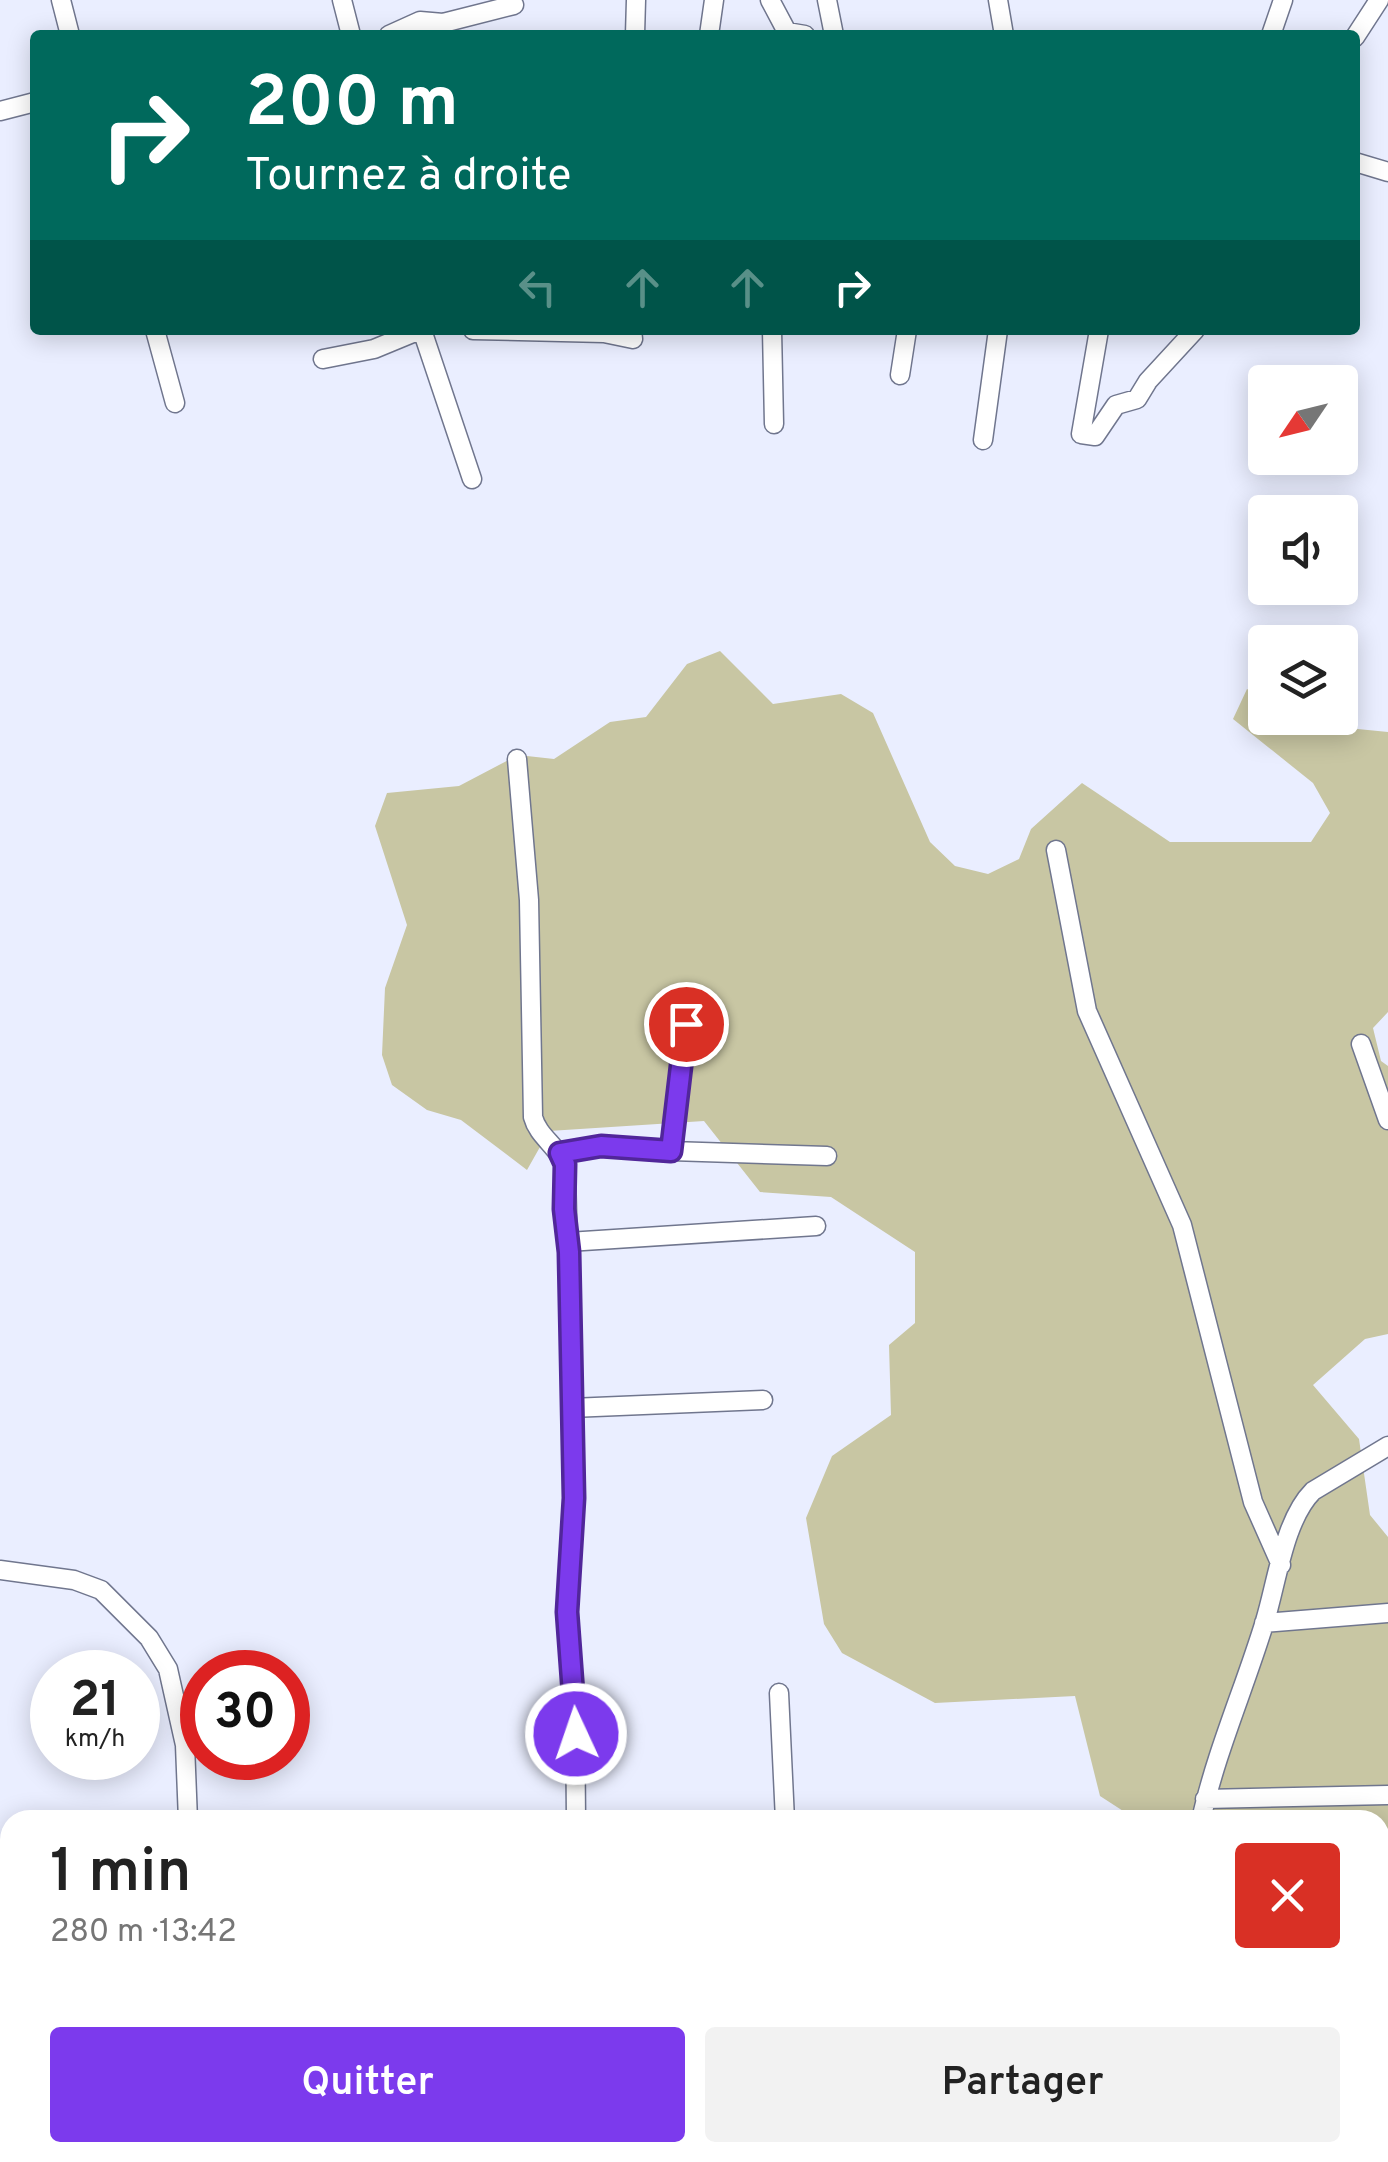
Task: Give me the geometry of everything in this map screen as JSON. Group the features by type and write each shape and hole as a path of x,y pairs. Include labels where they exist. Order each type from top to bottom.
{"street":[{"path":"60,0 69,30"},
{"path":"342,0 349,30"},
{"path":"635,30 636,0"},
{"path":"711,30 714,0"},
{"path":"770,0 790,30"},
{"path":"827,0 833,30"},
{"path":"998,0 1003,30"},
{"path":"1273,30 1282,0"},
{"path":"1359,30 1379,0"},
{"path":"400,30 420,21 443,23 514,5"},
{"path":"0,111 30,103"},
{"path":"1360,164 1388,172"},
{"path":"156,335 175,404"},
{"path":"323,359 374,349 409,335"},
{"path":"423,335 472,479"},
{"path":"772,335 774,424"},
{"path":"900,376 906,335"},
{"path":"983,440 997,335"},
{"path":"1097,335 1081,434 1095,436 1116,405 1137,399 1148,381 1190,335"},
{"path":"517,759 529,900 533,1117 537,1129 565,1164 574,1498 567,1612 575,1709 576,1810"},
{"path":"1056,850 1086,1011 1182,1225 1254,1502 1281,1564"},
{"path":"671,1151 686,1024"},
{"path":"1361,1044 1388,1120"},
{"path":"560,1153 601,1146 828,1156"},
{"path":"568,1242 816,1226"},
{"path":"571,1408 764,1400"},
{"path":"1203,1810 1302,1501 1388,1446"},
{"path":"0,1570 74,1580 100,1590 148,1638 168,1669 185,1745 188,1810"},
{"path":"1264,1623 1388,1614"},
{"path":"779,1693 785,1810"},
{"path":"1205,1799 1388,1795"}],"shaded area":[{"path":"720,651 773,704 841,694 873,713 930,842 955,866 988,874 1019,859 1031,829 1082,783 1170,842 1311,842 1330,813 1313,783 1253,735 1358,735 1358,729 1388,732 1388,1012 1373,1028 1381,1061 1388,1066 1388,1334 1365,1339 1313,1385 1359,1439 1370,1515 1388,1537 1388,1810 1122,1810 1100,1796 1075,1696 935,1703 842,1653 824,1624 806,1518 832,1456 891,1415 889,1345 915,1323 915,1252 831,1197 760,1192 704,1121 549,1131 527,1170 461,1120 427,1110 392,1085 382,1055 385,988 407,925 375,826 387,793 459,786 518,755 554,759 610,722 646,717 687,664"},
{"path":"1247,689 1248,731 1233,719"}],"route":[{"path":"576,1734 567,1612 574,1498 569,1252 564,1209 566,1174 560,1153 601,1146 671,1151 686,1024"}]}
